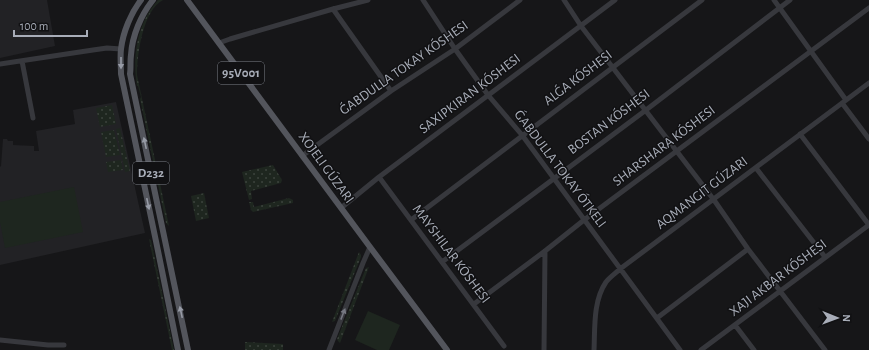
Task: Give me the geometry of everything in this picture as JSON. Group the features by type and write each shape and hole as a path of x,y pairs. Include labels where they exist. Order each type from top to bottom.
{"main road":[{"name":"D232","path":"141,0 134,10 121,49 121,74 178,350"},
{"name":"D232","path":"153,0 140,21 135,35 131,53 130,74 188,350"},
{"name":"95V001","path":"187,0 447,350"},
{"path":"155,235 163,233"}],"street":[{"path":"219,43 368,0"},
{"name":"ǴABDULLA TOKAY ÓTKELI","path":"423,0 455,49 488,95 522,135 680,350"},
{"name":"ǴABDULLA TOKAY KÓSHESI","path":"302,156 392,91 455,49 520,0"},
{"path":"564,0 581,26 714,200 748,250 825,350"},
{"path":"341,208 379,177 615,0"},
{"name":"ALǴA KÓSHESI","path":"411,220 702,0"},
{"path":"774,0 811,52 869,139"},
{"name":"BOSTAN KÓSHESI","path":"442,262 646,110 790,0"},
{"name":"SHARSHARA KÓSHESI","path":"474,304 676,151 869,8"},
{"path":"333,9 392,91"},
{"path":"0,64 106,48 121,49"},
{"path":"22,61 33,118"},
{"path":"594,350 596,316 600,295 607,281 620,269 869,83"},
{"path":"800,134 869,225"},
{"path":"756,168 825,258"},
{"path":"379,177 504,346"},
{"name":"XAJI AKBAR KÓSHESI","path":"701,350 869,225"},
{"path":"329,350 370,248"},
{"path":"544,350 545,250"},
{"path":"657,318 748,250"},
{"path":"735,325 754,350"},
{"path":"0,340 48,345 64,345"},
{"path":"708,345 712,350"}],"shaded area":[{"path":"0,0 47,0 55,46 0,58"},
{"path":"158,0 163,0 156,5 150,13 142,33 138,56 137,75 169,226 166,223 140,99 141,97 137,86 135,64 141,30 145,19"},
{"path":"116,102 145,233 0,265 0,167 3,139 13,141 13,145 34,146 34,151 39,151 36,131 75,124 73,110"},
{"path":"112,105 116,124 100,127 96,108"},
{"path":"120,128 130,171 125,172 116,129"},
{"path":"114,130 120,155 106,157 101,132"},
{"path":"121,160 123,170 108,172 106,162"},
{"path":"273,165 282,180 281,183 251,191 252,199 249,200 242,172"},
{"path":"74,187 83,232 5,248 0,222 0,202"},
{"path":"204,193 209,218 196,221 191,196"},
{"path":"289,198 293,200 293,203 253,212 249,202 253,202 254,207"},
{"path":"149,239 151,240 174,350 172,350"},
{"path":"359,252 361,257 335,321 332,322"},
{"path":"369,267 340,343 337,339 366,268"},
{"path":"368,311 400,325 389,350 377,350 355,340"},
{"path":"245,342 283,344 283,350 245,350"}]}
